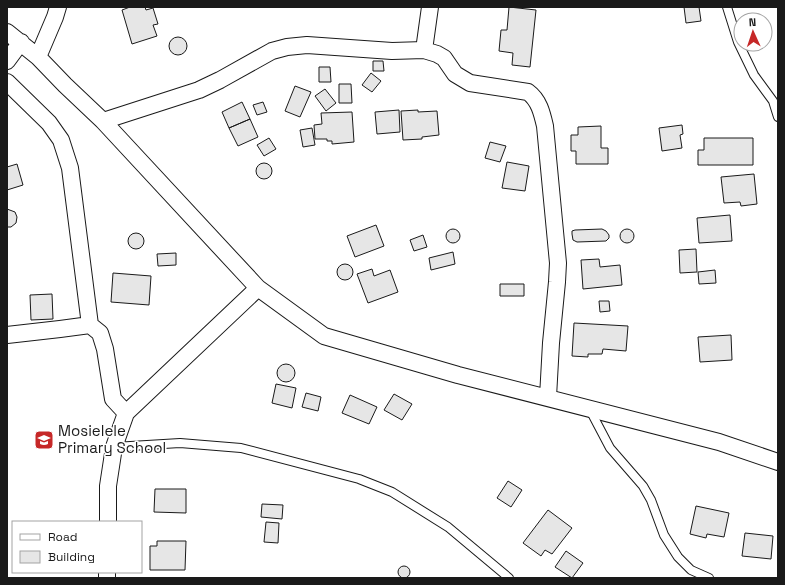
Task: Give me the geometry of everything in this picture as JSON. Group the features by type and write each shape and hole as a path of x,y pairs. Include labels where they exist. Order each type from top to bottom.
{"street":[{"path":"38,57 58,7"},
{"path":"424,50 430,7"},
{"path":"7,32 38,57 103,121 258,288 324,336 458,374 719,442 778,462"},
{"path":"7,61 21,42"},
{"path":"103,121 199,90 272,51 287,47 308,45 392,51 424,50 444,58 455,74 470,83 528,92 535,97 541,110 545,126 558,263 548,397"},
{"path":"7,82 50,123 63,147 70,168 90,325 100,333 105,349 113,399 126,413"},
{"path":"108,521 108,486 114,448 126,413 258,288"},
{"path":"7,334 90,325"}],"lane":[{"path":"727,7 738,42 754,75 773,101 778,117"},
{"path":"589,409 610,448 643,486 651,500 664,535 678,557 691,570 709,578"},
{"path":"114,448 180,443 241,448 359,479 392,492 448,527 508,578"}],"building":[{"path":"130,7 145,7 146,10 153,8 158,24 153,25 157,36 132,44 122,10"},
{"path":"509,7 536,10 530,67 512,65 513,53 499,51 501,30 507,30"},
{"path":"684,7 699,7 701,21 686,23"},
{"path":"178,37 184,40 187,46 184,52 178,55 172,52 169,46 172,40"},
{"path":"373,61 383,61 384,71 373,71"},
{"path":"319,67 330,67 331,82 319,82"},
{"path":"371,73 381,81 372,92 362,85"},
{"path":"339,84 351,84 352,103 339,103"},
{"path":"295,86 311,92 300,117 285,111"},
{"path":"325,89 336,103 326,111 315,96"},
{"path":"242,102 250,119 229,128 222,112"},
{"path":"263,102 267,112 257,115 253,105"},
{"path":"399,110 400,132 377,134 375,112"},
{"path":"418,110 418,112 437,111 439,135 422,137 422,139 403,140 401,111"},
{"path":"352,112 354,142 332,144 332,141 327,141 327,139 315,139 314,125 322,124 321,113"},
{"path":"250,119 258,137 238,146 229,128"},
{"path":"682,125 683,134 680,135 682,148 662,151 659,128"},
{"path":"601,126 601,148 608,148 608,164 576,164 576,151 571,151 571,135 578,135 578,127"},
{"path":"312,128 315,145 303,147 300,130"},
{"path":"269,138 276,149 264,156 257,145"},
{"path":"704,138 753,138 753,165 698,165 698,150 704,150"},
{"path":"490,142 506,146 500,162 485,158"},
{"path":"507,162 529,166 525,191 502,188"},
{"path":"264,163 270,165 272,171 270,177 264,179 258,177 256,171 258,165"},
{"path":"17,164 23,185 7,190 7,167"},
{"path":"754,174 757,204 741,206 740,202 724,203 721,177"},
{"path":"7,209 15,212 17,217 16,223 11,227 7,227"},
{"path":"730,215 732,241 699,243 697,218"},
{"path":"376,225 384,246 355,257 347,236"},
{"path":"453,229 458,231 460,236 458,241 453,243 448,241 446,236 448,231"},
{"path":"602,229 609,235 609,238 606,241 577,242 573,240 572,231"},
{"path":"627,229 632,231 634,236 632,241 627,243 622,241 620,236 622,231"},
{"path":"136,233 143,238 144,241 139,248 136,249 129,244 128,241 133,234"},
{"path":"423,235 427,247 414,251 410,240"},
{"path":"696,249 697,272 680,273 679,250"},
{"path":"453,252 455,264 431,270 429,258"},
{"path":"176,253 176,265 158,266 157,254"},
{"path":"599,259 600,267 620,265 622,285 583,289 581,260"},
{"path":"345,264 352,269 353,272 348,279 345,280 338,275 337,272 342,265"},
{"path":"372,269 374,276 390,270 398,292 368,303 357,274"},
{"path":"715,270 716,283 699,284 698,272"},
{"path":"113,273 151,276 149,305 111,302"},
{"path":"500,284 524,284 524,296 500,296"},
{"path":"52,294 53,319 31,320 30,295"},
{"path":"599,301 609,301 610,311 600,312"},
{"path":"574,323 628,326 626,351 603,349 602,354 588,354 588,357 572,356"},
{"path":"731,335 732,360 700,362 698,337"},
{"path":"286,364 292,367 295,373 292,379 286,382 280,379 277,373 280,367"},
{"path":"276,384 296,388 292,408 272,403"},
{"path":"306,393 321,397 318,411 302,407"},
{"path":"394,394 412,404 402,420 384,410"},
{"path":"350,395 377,407 369,424 342,413"},
{"path":"508,481 522,490 511,507 497,498"},
{"path":"155,489 186,489 186,513 154,512"},
{"path":"262,504 283,505 282,519 261,517"},
{"path":"696,506 729,513 724,537 707,534 706,538 690,534"},
{"path":"548,510 572,528 552,554 545,550 541,556 523,543"},
{"path":"266,522 279,523 278,543 264,542"},
{"path":"745,533 773,536 771,559 742,556"},
{"path":"157,541 186,541 185,570 150,570 150,546 157,546"},
{"path":"566,551 583,563 572,578 555,567"},
{"path":"404,566 408,568 410,572 408,576 404,578 400,576 398,572 400,568"}],"place":[{"name":"Mosielele Primary School","path":"44,440"}]}
